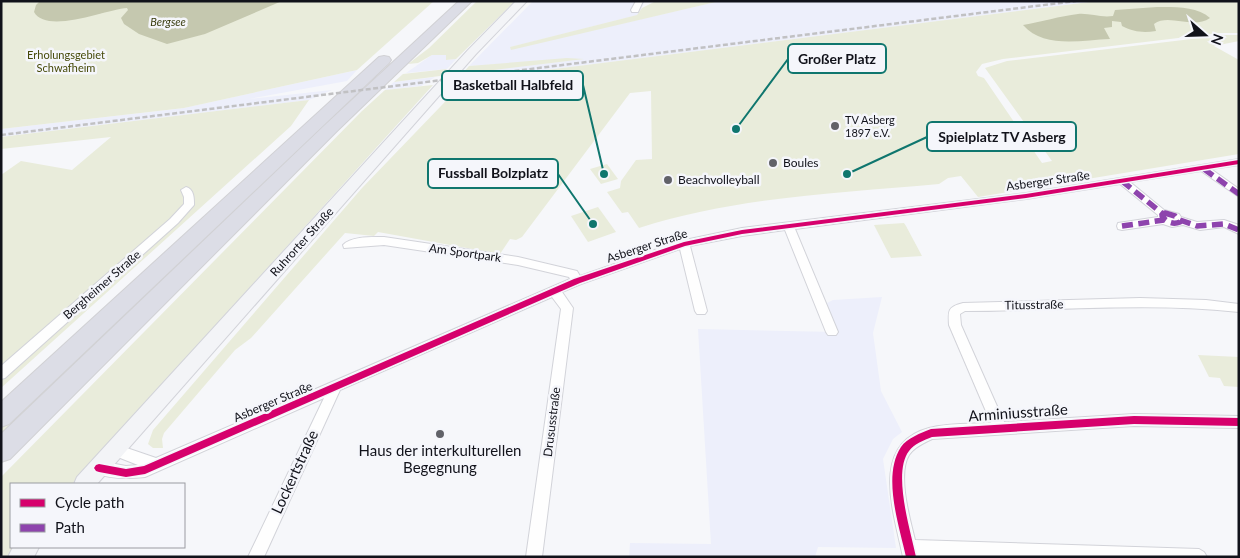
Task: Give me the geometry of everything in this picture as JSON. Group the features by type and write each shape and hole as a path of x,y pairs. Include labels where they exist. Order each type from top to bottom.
{"highway":[{"path":"1,416 448,1"},
{"path":"1,451 324,135 466,1"}],"main road":[{"name":"Ruhrorter Straße","path":"85,483 435,94 522,1"}],"street":[{"path":"635,10 640,1"},
{"name":"Asberger Straße","path":"99,468 126,473 141,471 157,465 577,281 684,244 788,225 1026,196 1239,162"},
{"path":"1204,169 1239,194"},
{"path":"1122,181 1175,224 1180,220 1200,226 1215,222 1228,223 1239,230"},
{"name":"Bergheimer Straße","path":"1,374 174,221 189,206 189,197 186,190"},
{"path":"1122,226 1164,217"},
{"path":"788,225 832,332"},
{"name":"Am Sportpark","path":"348,245 369,241 384,242 518,261 574,274 577,281"},
{"name":"Asberger Straße","path":"684,244 701,311"},
{"name":"Drususstraße","path":"534,557 567,308 555,292"},
{"name":"Titusstraße","path":"999,427 955,325 954,312 963,308 976,307 1164,302 1200,303 1239,308"},
{"name":"Lockertstraße","path":"256,557 335,388"},
{"name":"Arminiusstraße","path":"911,552 897,480 899,464 904,450 915,440 931,432 1134,420 1239,422"},
{"path":"115,450 157,465"},
{"path":"911,552 1199,557"}],"shaded area":[{"path":"533,1 645,1 638,15 511,47 511,49 720,1 1097,1 466,80 465,73 582,59 469,66"},
{"path":"432,55 446,55 446,60 456,59 447,69 406,73"},
{"path":"357,70 347,81 249,99 332,90 309,100 1,137 1,129 184,108"},
{"path":"435,77 421,86 385,90 394,82"},
{"path":"882,297 873,333 881,391 902,432 893,439 883,459 896,548 818,547 815,557 629,557 630,543 711,544 698,329 836,332 827,303 833,300"}],"green space":[{"name":"Erholungsgebiet Schwafheim","path":"1,1 434,1 357,70 184,108 1,129"},
{"path":"477,1 515,1 456,59 446,60 446,55 432,55 418,63 408,64 429,48"},
{"path":"656,1 720,1 511,50 510,47 637,15 642,8"},
{"path":"1097,1 1239,1 1239,33 1220,33 1003,59 982,64 976,72 978,76 984,78 1042,163 1052,161 985,68 1007,61 1225,35 1239,35 1239,41 1214,46 1239,60 1239,154 978,197 961,176 948,178 939,184 788,198 712,209 639,228 628,212 622,213 607,192 620,188 621,181 636,160 652,159 651,91 630,93 522,237 516,240 510,239 500,254 378,232 374,236 345,233 251,338 235,350 164,433 162,439 163,448 153,448 148,444 153,430 362,188 466,80"},
{"path":"567,58 584,59 462,74 469,66"},
{"path":"447,69 440,76 394,82 403,74"},
{"path":"433,85 73,483 10,483 10,548 14,548 6,557 1,557 1,477 362,111 385,90"},
{"path":"359,94 1,436 1,429 353,95"},
{"path":"309,100 291,126 1,388 1,175 21,161 72,170 111,137 1,149 1,137"},
{"path":"607,164 618,179 601,184 590,169"},
{"path":"598,207 616,232 588,242 571,216"},
{"path":"904,223 922,256 891,258 874,225"},
{"path":"1198,355 1239,357 1239,387 1224,386 1220,378 1209,377"}],"water":[{"name":"Bergsee","path":"40,1 282,1 205,34 167,44 139,34 124,24 121,18 128,10 127,8 78,19 51,21 41,18 34,12 36,5"},
{"path":"1157,7 1192,9 1210,18 1196,22 1160,21 1154,24 1156,31 1147,32 1131,30 1122,26 1121,22 1112,21 1112,27 1104,28 1110,39 1075,41 1052,40 1041,37 1032,33 1023,25 1078,14 1113,16 1115,10"}],"railway":[{"path":"1,135 1076,1"}],"marked path":[{"path":"1204,169 1239,194"},
{"path":"1122,181 1163,214"},
{"path":"1165,213 1175,216 1180,222 1175,224 1167,222 1162,216 1165,213"},
{"path":"1122,226 1164,220"},
{"path":"1180,220 1197,226 1220,223 1239,230"}],"cycle path":[{"path":"99,468 126,473 145,470 577,281 684,244 742,232 1026,196 1239,162"},
{"path":"911,557 899,502 898,472 900,459 908,446 931,433 1134,420 1239,422"}],"place":[{"name":"TV Asberg 1897 e.V.","path":"835,126"},
{"name":"Großer Platz","path":"736,129"},
{"name":"Boules","path":"773,163"},
{"name":"Basketball Halbfeld","path":"604,174"},
{"name":"Spielplatz TV Asberg","path":"847,174"},
{"name":"Beachvolleyball","path":"668,180"},
{"name":"Fussball Bolzplatz","path":"593,224"},
{"name":"Haus der interkulturellen Begegnung","path":"440,434"}]}
